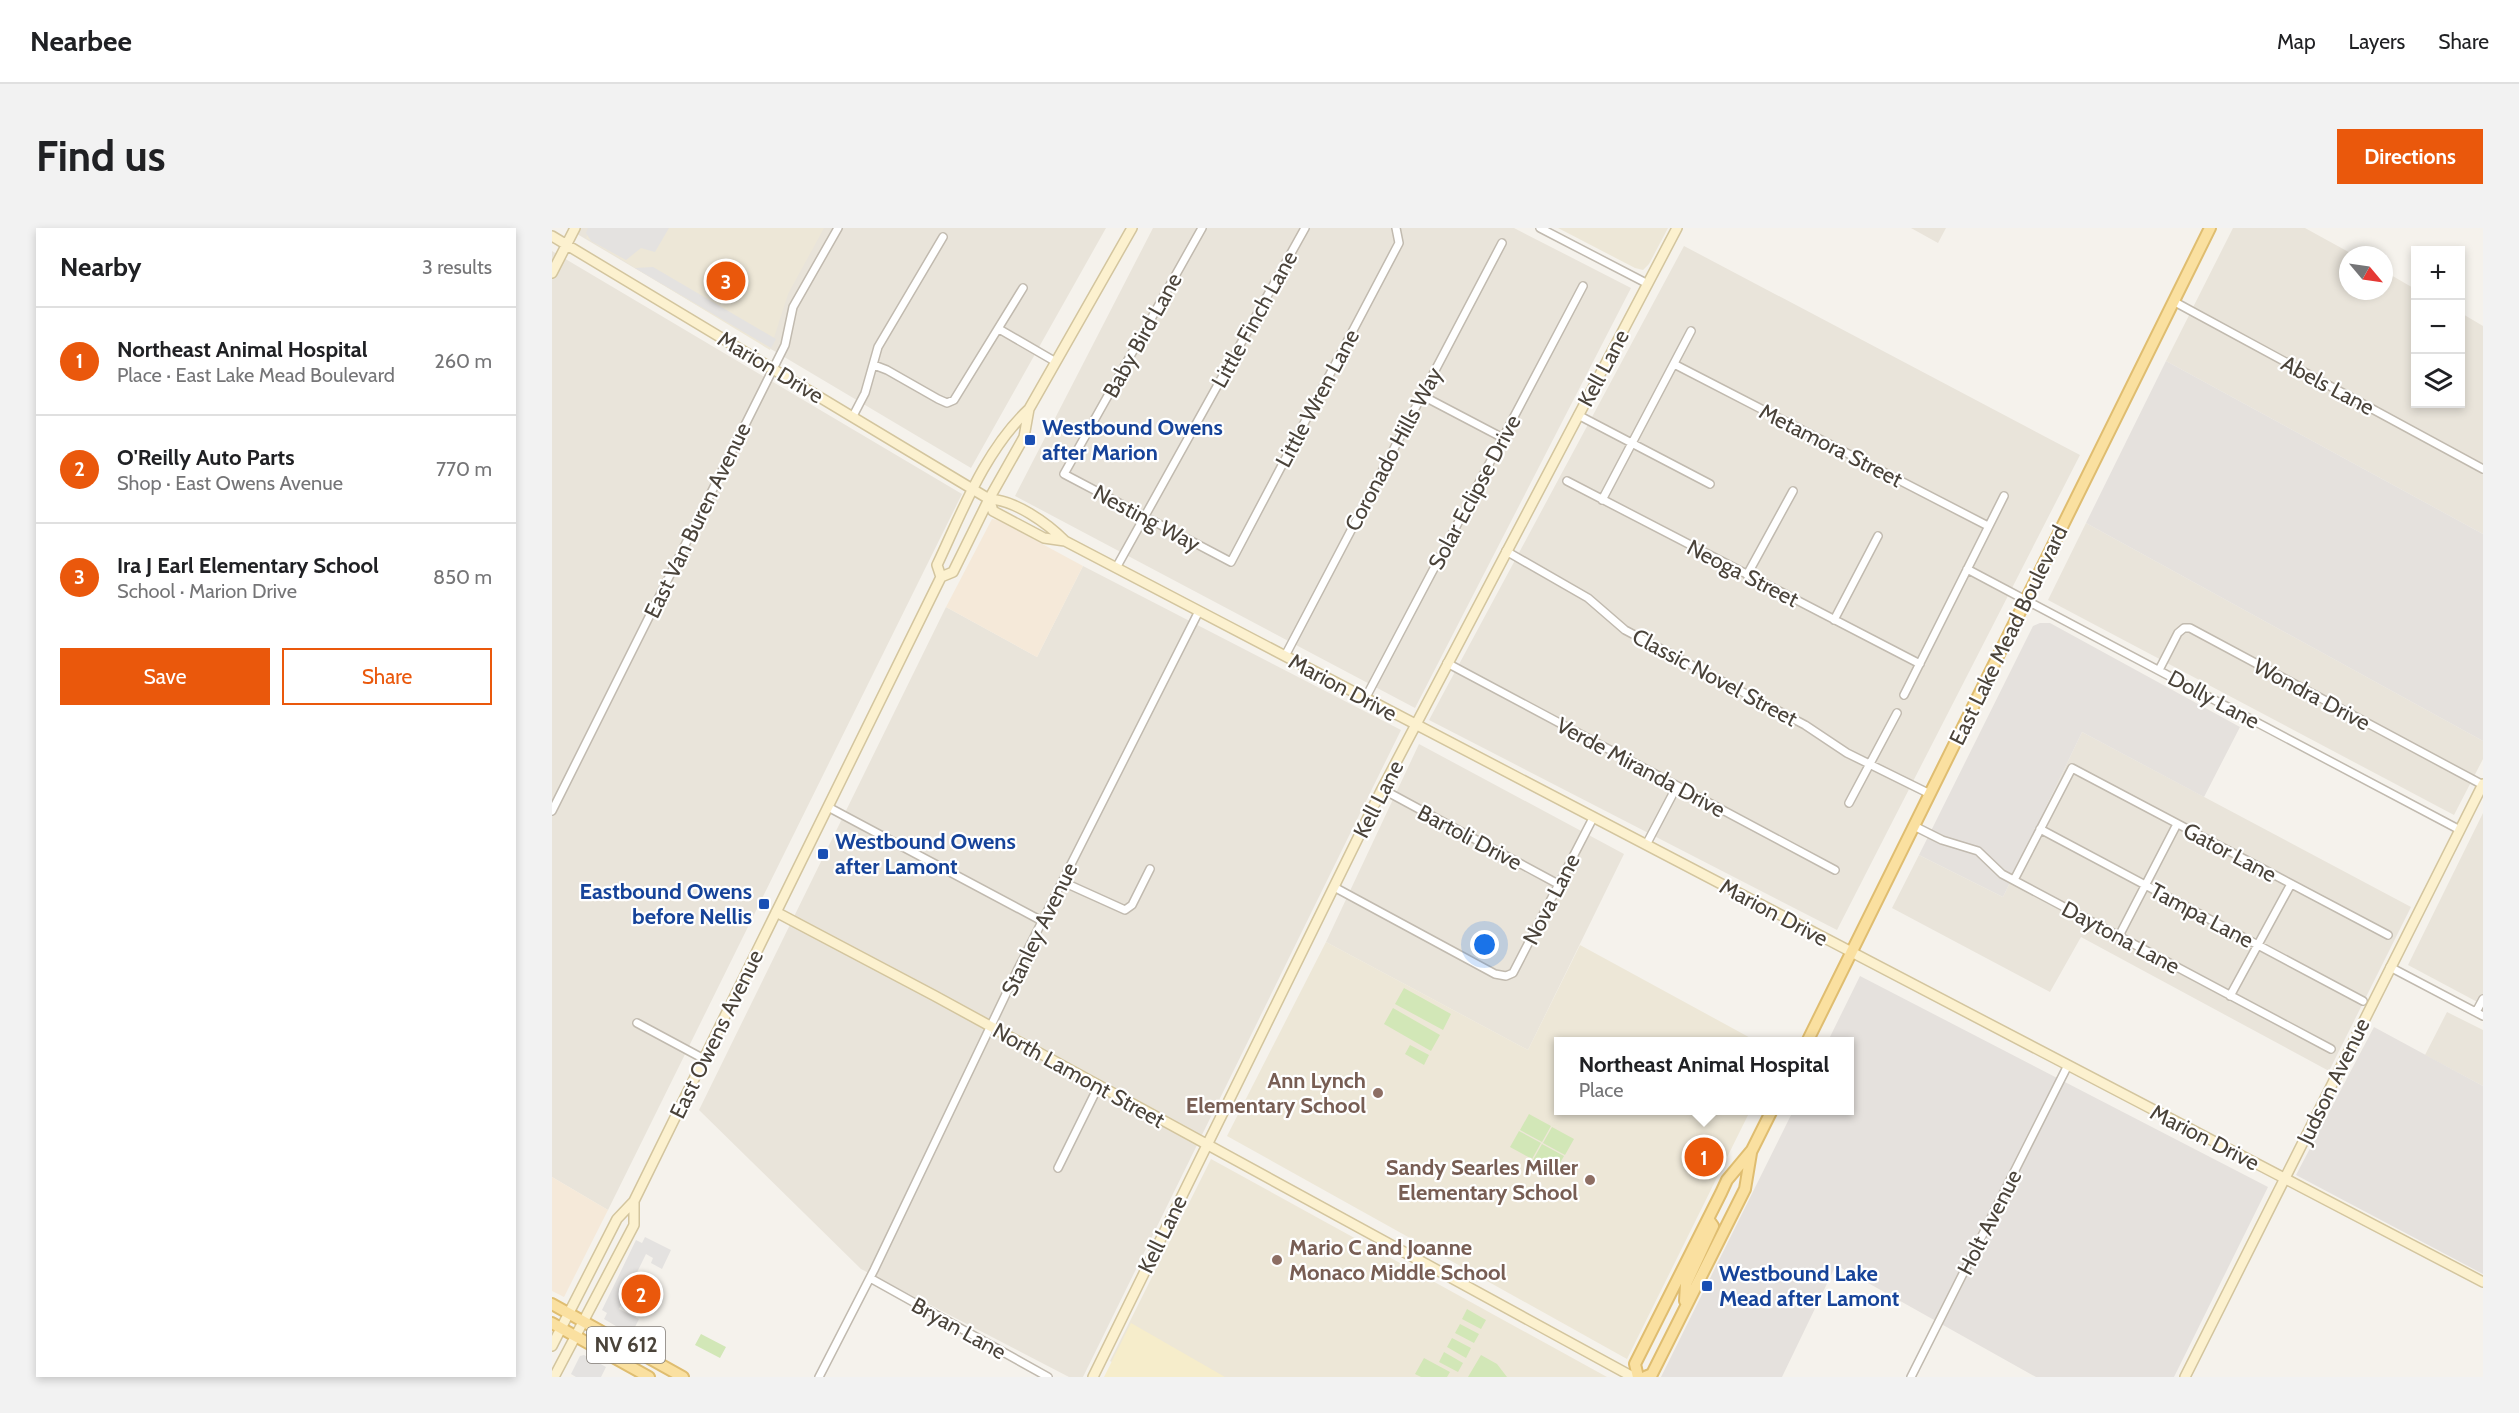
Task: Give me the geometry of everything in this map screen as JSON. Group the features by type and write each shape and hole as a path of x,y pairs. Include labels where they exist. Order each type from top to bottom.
{"main road":[{"name":"East Lake Mead Boulevard","path":"1809,1037 2210,228"},
{"path":"1635,1377 1635,1364 1727,1180 1752,1150 1770,1115"},
{"path":"1645,1377 1652,1374 1745,1189 1752,1150"},
{"path":"1685,1308 1686,1284 1713,1226 1708,1219"},
{"name":"NV 612","path":"552,1304 683,1377"},
{"name":"NV 612","path":"557,1326 648,1377"}],"street":[{"path":"552,273 575,228"},
{"name":"East Van Buren Avenue","path":"552,811 785,345 793,307 838,228"},
{"name":"East Owens Avenue","path":"552,1346 557,1326 569,1314 617,1219 634,1201 704,1059 941,577 937,565 974,489 1009,428 1029,409 1131,228"},
{"name":"Baby Bird Lane","path":"1064,474 1202,228"},
{"name":"Little Finch Lane","path":"1116,568 1305,228"},
{"path":"1540,228 1648,284"},
{"name":"Kell Lane","path":"1093,1377 1382,789 1677,228"},
{"name":"Little Wren Lane","path":"1231,562 1399,243 1398,231"},
{"name":"Marion Drive","path":"552,236 988,499 1000,500 1051,527 1065,541 2067,1067 2483,1282"},
{"path":"852,416 865,393 878,347 943,237"},
{"name":"Coronado Hills Way","path":"1285,656 1502,243"},
{"name":"Solar Eclipse Drive","path":"1365,699 1583,286"},
{"path":"874,365 947,403 960,393 1023,288"},
{"name":"Abels Lane","path":"2173,301 2483,469"},
{"path":"999,329 1056,362"},
{"path":"1602,500 1691,331"},
{"name":"Metamora Street","path":"1674,364 1988,526"},
{"path":"1421,395 1503,438"},
{"name":"East Owens Avenue","path":"941,577 953,573 988,499 1024,437 1029,409"},
{"path":"1578,415 1710,484"},
{"name":"Nesting Way","path":"1064,474 1231,562"},
{"name":"Neoga Street","path":"1567,481 1920,664"},
{"path":"1747,575 1793,491"},
{"path":"1904,695 2004,496"},
{"path":"1834,620 1878,536"},
{"name":"Classic Novel Street","path":"1506,551 1588,598 1625,630 1796,720 1847,753 1930,794"},
{"name":"Dolly Lane","path":"1967,570 2026,599 2460,830"},
{"name":"Stanley Avenue","path":"819,1377 870,1278 1042,921 1199,611"},
{"name":"Wondra Drive","path":"2159,670 2178,633 2184,628 2190,628 2483,785"},
{"name":"Verde Miranda Drive","path":"1447,663 1835,870"},
{"path":"1849,803 1897,713"},
{"name":"Gator Lane","path":"2040,829 2072,768 2388,935"},
{"name":"Judson Avenue","path":"2185,1377 2483,785"},
{"path":"1646,845 1677,786"},
{"name":"Bartoli Drive","path":"1382,789 1558,884"},
{"path":"828,807 1042,921"},
{"name":"Nova Lane","path":"1334,887 1495,974 1506,976 1513,973 1593,818"},
{"path":"2119,936 2177,824"},
{"name":"Daytona Lane","path":"1914,826 1942,840 1978,851 2002,874 2331,1049"},
{"path":"2014,880 2040,829"},
{"name":"Tampa Lane","path":"2040,829 2363,1001"},
{"path":"1063,882 1125,910 1132,905 1150,869"},
{"path":"2230,996 2291,884"},
{"name":"North Lamont Street","path":"776,912 991,1026 1635,1377"},
{"path":"2390,967 2480,1014 2483,999"},
{"path":"637,1023 704,1059"},
{"name":"Holt Avenue","path":"1911,1377 2067,1067"},
{"path":"1058,1168 1099,1085"},
{"name":"East Owens Avenue","path":"554,1377 634,1225 634,1201"},
{"name":"Bryan Lane","path":"870,1278 1048,1377"}],"shaded area":[{"path":"567,228 1106,228 971,468"},
{"path":"588,228 669,228 655,252 641,248 626,260 591,241 586,233"},
{"path":"591,228 824,228 788,294 770,350 586,238"},
{"path":"1153,228 1514,228 1631,288 1415,708 1015,496"},
{"path":"1558,228 1668,228 1649,264 1643,270"},
{"path":"1911,228 1946,228 1938,243"},
{"path":"2233,228 2305,228 2339,247 2339,300 2393,300 2393,276 2411,287 2411,408 2465,408 2465,315 2483,326 2483,534 2166,361"},
{"path":"1684,246 2080,455 1837,930 1429,720"},
{"path":"552,251 962,494 608,1210 552,1177"},
{"path":"653,267 776,339 771,348 635,268"},
{"path":"2166,361 2483,534 2483,741 2086,523"},
{"path":"992,519 998,520 1083,566 1037,657 946,607"},
{"path":"2086,523 2483,741 2483,759 2454,815 2048,600"},
{"path":"1083,566 1401,730 1083,1377 1069,1377 861,1269 699,1110 946,607 1037,657"},
{"path":"2050,623 2240,727 2204,797 2082,732 2003,897 1919,855 2033,626"},
{"path":"2082,732 2411,907 2329,1071 2081,937 2050,992 1892,908 1919,855 2003,897"},
{"path":"1419,744 1624,854 1528,1050 1326,942"},
{"path":"2483,813 2483,1005 2408,965"},
{"path":"1326,942 1528,1050 1580,945 1749,1037 1554,1037 1554,1115 1748,1115 1627,1359 1227,1136"},
{"path":"1860,976 2268,1187 2174,1377 2036,1377 1836,1265 1782,1377 1661,1377 1791,1115 1854,1115 1854,1037 1830,1037"},
{"path":"2447,1012 2483,1030 2483,1086 2425,1055"},
{"path":"2374,1027 2483,1086 2483,1274 2296,1175"},
{"name":"Mario C and Joanne Monaco Middle School","path":"1211,1159 1607,1377 1139,1377 1110,1361"},
{"path":"552,1177 608,1210 564,1297 552,1291"},
{"path":"645,1237 671,1250 662,1269 651,1263 653,1258 646,1254 619,1309 639,1319 631,1335 604,1319 607,1313 602,1310 636,1240 642,1243"},
{"path":"584,1355 606,1367 601,1377 576,1377 571,1374 580,1356"}],"green space":[{"path":"1404,988 1451,1014 1443,1030 1395,1004"},
{"path":"1393,1008 1440,1035 1431,1051 1384,1024"},
{"path":"1410,1045 1429,1055 1424,1065 1405,1054"},
{"path":"1529,1114 1551,1126 1542,1142 1520,1130"},
{"path":"1552,1127 1574,1139 1565,1155 1543,1143"},
{"path":"1519,1131 1541,1143 1532,1159 1510,1147"},
{"path":"1542,1144 1564,1156 1555,1172 1533,1160"},
{"path":"1467,1309 1486,1320 1481,1329 1462,1319"},
{"path":"1460,1324 1479,1334 1474,1343 1455,1333"},
{"path":"701,1334 726,1347 720,1358 695,1345"},
{"path":"1452,1338 1471,1348 1466,1358 1447,1347"},
{"path":"1444,1352 1463,1363 1458,1372 1439,1362"},
{"path":"1481,1355 1497,1364 1507,1377 1468,1377"},
{"path":"1424,1358 1450,1372 1447,1377 1421,1377 1415,1374"}],"sand":[{"path":"1131,1323 1225,1377 1104,1377"}],"place":[{"name":"Ira J Earl Elementary School","path":"726,281"},
{"name":"Westbound Owens after Marion","path":"1030,440"},
{"name":"Westbound Owens after Lamont","path":"823,854"},
{"name":"Eastbound Owens before Nellis","path":"764,904"},
{"name":"Ann Lynch Elementary School","path":"1378,1093"},
{"name":"Northeast Animal Hospital","path":"1704,1157"},
{"name":"Sandy Searles Miller Elementary School","path":"1590,1180"},
{"name":"Mario C and Joanne Monaco Middle School","path":"1277,1260"},
{"name":"Westbound Lake Mead after Lamont","path":"1707,1286"},
{"name":"O'Reilly Auto Parts","path":"641,1294"}]}
